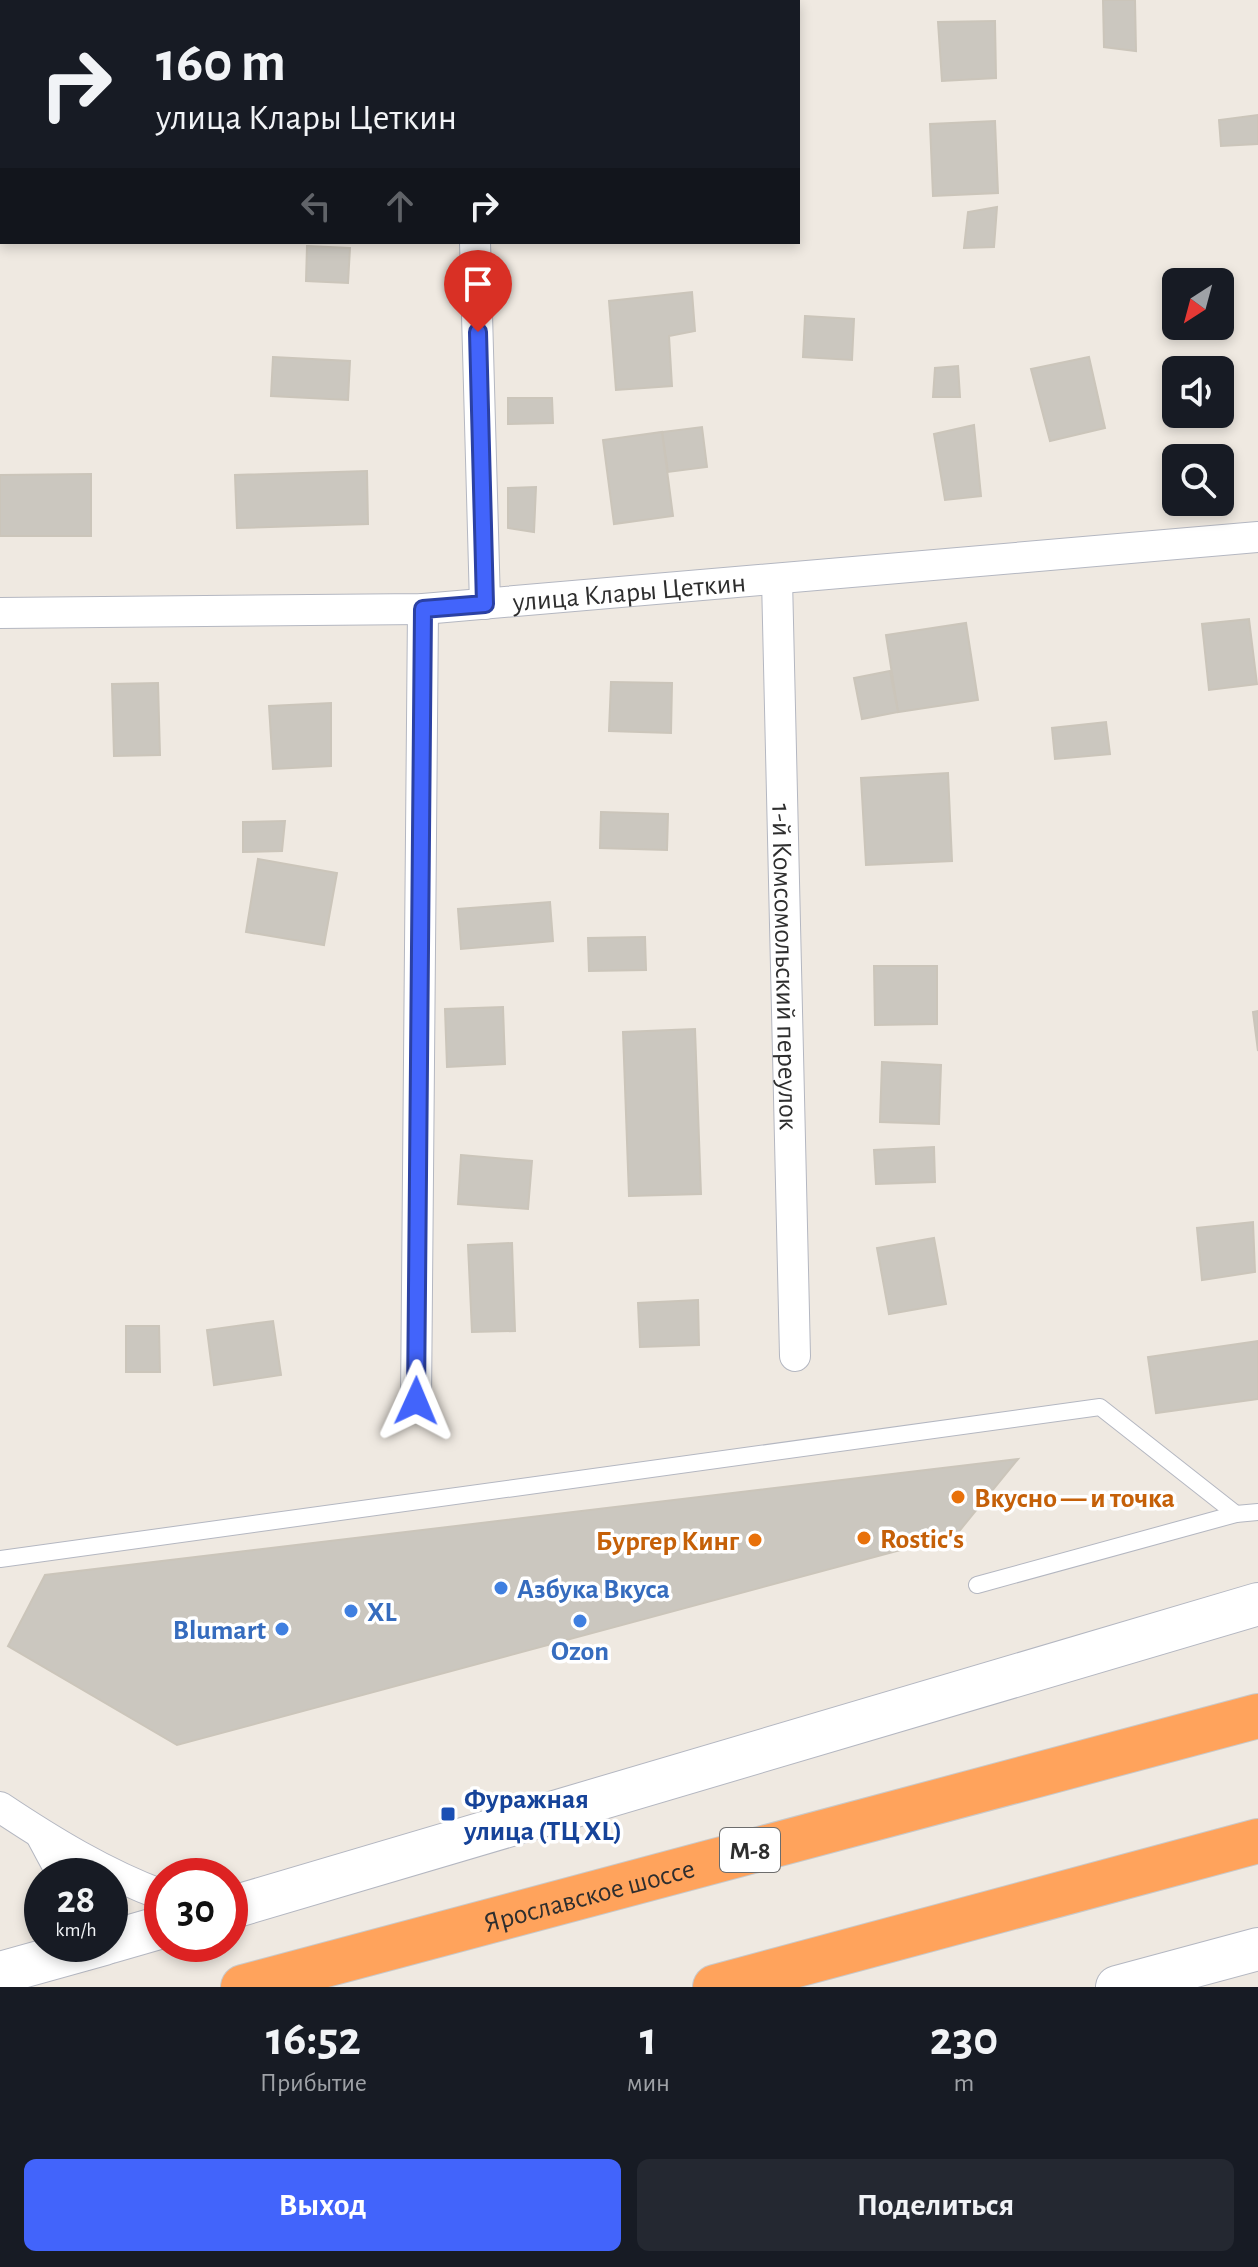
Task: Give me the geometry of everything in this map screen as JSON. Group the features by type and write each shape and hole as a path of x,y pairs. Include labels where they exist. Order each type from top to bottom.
{"highway":[{"name":"Ярославское шоссе","path":"243,1987 1258,1716"},
{"path":"715,1987 1258,1841"}],"street":[{"path":"475,244 485,604"},
{"name":"улица Клары Цеткин","path":"0,613 423,609 1258,537"},
{"name":"1-й Комсомольский переулок","path":"777,579 795,1356"},
{"path":"416,1401 423,609"},
{"path":"248,1903 1258,1604"},
{"path":"0,1807 41,1835 144,1888"},
{"path":"41,1835 53,1858"},
{"path":"1117,1987 1258,1949"},
{"path":"0,1973 37,1962"}],"lane":[{"path":"0,1559 1100,1407 1236,1514"},
{"path":"977,1585 1236,1514 1258,1512"}],"building":[{"path":"1103,0 1135,0 1136,51 1104,47"},
{"path":"995,21 996,78 942,81 938,22"},
{"path":"1258,115 1258,144 1221,146 1219,120"},
{"path":"995,121 998,193 933,196 930,124"},
{"path":"997,207 994,247 964,248 968,212"},
{"path":"307,246 350,248 348,283 306,281"},
{"path":"692,292 695,331 669,336 672,386 616,390 609,301"},
{"path":"805,316 854,319 852,360 803,357"},
{"path":"273,357 350,361 348,400 271,396"},
{"path":"1089,357 1105,428 1050,441 1031,369"},
{"path":"958,366 960,397 933,397 935,368"},
{"path":"508,398 552,398 553,423 508,424"},
{"path":"974,425 981,496 945,500 934,434"},
{"path":"702,427 707,467 668,472 662,432"},
{"path":"662,432 673,516 614,524 603,440"},
{"path":"367,471 368,524 237,528 235,475"},
{"path":"91,474 91,536 0,536 0,475"},
{"path":"536,487 534,532 508,528 508,488"},
{"path":"1249,619 1257,684 1209,690 1202,624"},
{"path":"966,623 978,700 898,712 886,635"},
{"path":"890,671 898,712 862,719 854,678"},
{"path":"611,682 672,683 671,733 609,731"},
{"path":"158,683 160,755 114,756 112,684"},
{"path":"331,703 331,766 273,769 269,706"},
{"path":"1106,722 1110,754 1055,759 1052,728"},
{"path":"948,773 952,861 866,865 861,778"},
{"path":"601,812 668,814 667,850 600,848"},
{"path":"285,821 282,851 243,852 243,822"},
{"path":"258,859 337,873 324,945 246,932"},
{"path":"550,902 553,941 461,949 458,909"},
{"path":"645,937 646,970 589,971 588,938"},
{"path":"874,966 937,966 937,1024 875,1025"},
{"path":"503,1007 505,1064 447,1067 445,1009"},
{"path":"1258,1011 1258,1051 1253,1012"},
{"path":"695,1029 701,1194 629,1196 623,1032"},
{"path":"882,1062 941,1065 939,1124 880,1122"},
{"path":"934,1147 935,1182 876,1184 874,1150"},
{"path":"461,1155 532,1161 528,1209 458,1204"},
{"path":"1253,1222 1255,1272 1202,1280 1197,1228"},
{"path":"934,1238 946,1304 889,1314 877,1248"},
{"path":"512,1243 515,1331 472,1332 468,1245"},
{"path":"698,1300 699,1345 640,1347 638,1303"},
{"path":"273,1321 281,1375 214,1385 207,1330"},
{"path":"126,1326 159,1326 160,1372 126,1372"},
{"path":"1258,1341 1258,1399 1156,1413 1148,1357"},
{"name":"XL","path":"1018,1459 956,1535 177,1745 8,1646 45,1575"}],"place":[{"name":"Вкусно — и точка","path":"958,1497"},
{"name":"Rostic's","path":"864,1538"},
{"name":"Бургер Кинг","path":"755,1540"},
{"name":"Азбука Вкуса","path":"501,1588"},
{"name":"XL","path":"351,1611"},
{"name":"Ozon","path":"580,1621"},
{"name":"Blumart","path":"282,1629"},
{"name":"Фуражная улица (ТЦ XL)","path":"448,1814"}],"route":[{"path":"416,1401 423,609 485,604 478,332"}]}
